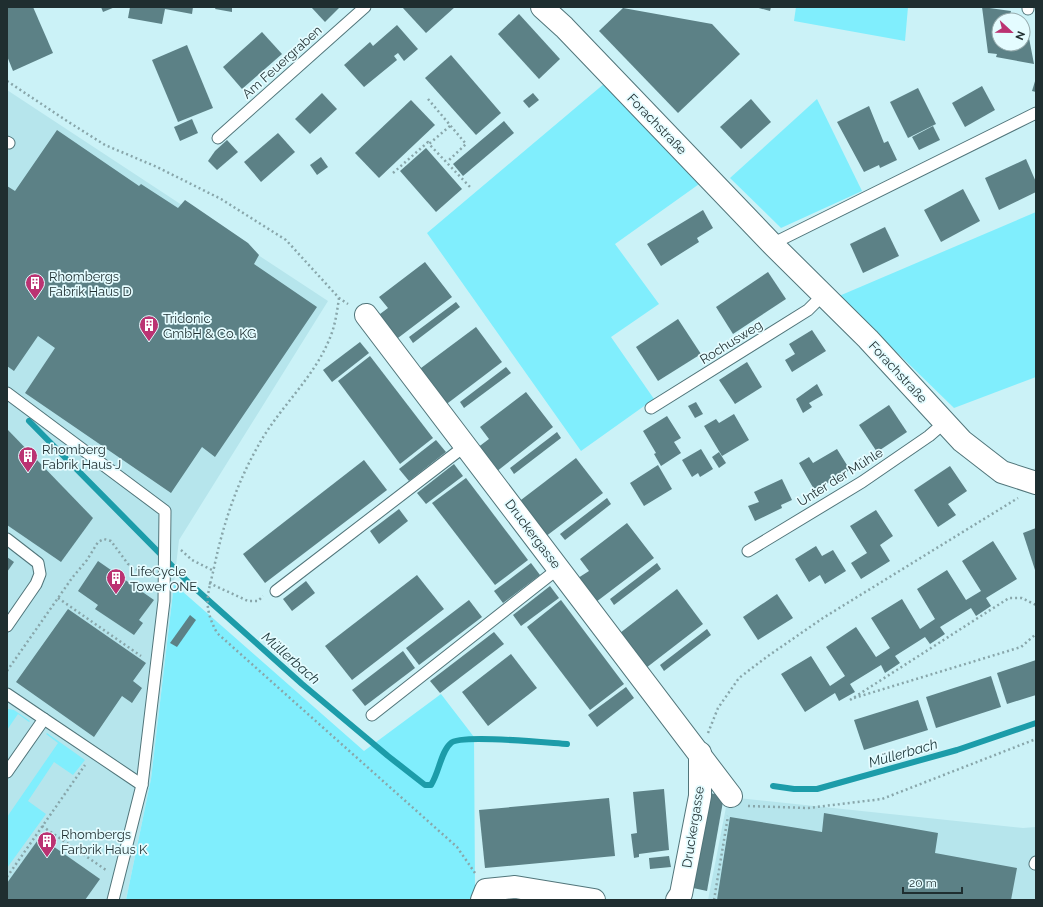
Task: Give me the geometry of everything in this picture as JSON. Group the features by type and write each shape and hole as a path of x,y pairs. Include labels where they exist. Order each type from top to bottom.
{"street":[{"name":"Forachstraße","path":"542,7 564,27 772,244 868,339 962,441 1002,472 1031,482"},
{"name":"Druckergasse","path":"366,315 700,753 730,801"},
{"name":"Druckergasse","path":"677,900 681,894 700,796 700,753"},
{"path":"484,895 515,887 594,900"}],"lane":[{"name":"Am Feuergraben","path":"218,138 365,7"},
{"path":"772,244 1036,114"},
{"name":"Rochusweg","path":"651,408 808,310 823,295"},
{"path":"7,393 165,511 164,601 142,785 113,900"},
{"name":"Unter der Mühle","path":"748,551 862,482 929,436 944,422"},
{"path":"276,591 465,446"},
{"path":"7,539 38,563 40,574 36,584 7,626"},
{"path":"372,715 559,568"},
{"path":"7,694 142,785"},
{"path":"7,772 44,719"}],"path":[{"path":"7,81 66,121 105,145 157,167 221,199 286,240 339,298 329,340 315,364 258,446 234,495 222,532 214,571 209,583 208,610 211,621 217,633 457,848 484,895"},
{"path":"428,99 466,144 447,162"},
{"path":"392,173 428,142 429,144 450,126"},
{"path":"429,144 470,187"},
{"path":"700,753 718,708 739,678 823,618 1020,497 1031,482"},
{"path":"7,671 58,598 87,560 98,542 104,539 111,541 128,564 140,573 164,584"},
{"path":"196,562 214,571"},
{"path":"209,583 253,602 258,601 271,590 276,591"},
{"path":"58,598 156,667"},
{"path":"1036,605 1022,598 1009,598 850,700 1021,647 1036,634"},
{"path":"714,900 730,801 808,808 882,799 1036,739"},
{"path":"7,876 94,752"},
{"path":"42,826 118,879"}],"shaded area":[{"path":"796,7 908,7 905,41 794,21"},
{"path":"605,83 702,182 615,244 659,304 611,337 654,399 581,451 427,233"},
{"path":"7,90 328,301 179,540 151,779 126,900 7,900"},
{"path":"817,99 862,191 781,228 730,178"},
{"path":"1036,212 1036,377 954,408 839,296"},
{"path":"174,584 364,751 441,694 474,737 475,886 534,900 126,900 151,779"},
{"path":"8,709 14,710 30,721 29,722 18,714 7,730"},
{"path":"47,733 85,760 73,775 54,762 28,801 46,814 7,868 7,817 58,743 46,734"},
{"path":"728,797 1023,828 1036,827 1036,900 708,900"}],"building":[{"path":"7,7 33,7 53,53 13,71 7,56"},
{"path":"101,7 115,7 103,12"},
{"path":"130,7 193,7 192,14 165,9 162,24 128,18"},
{"path":"216,7 232,7 232,12 215,9"},
{"path":"311,7 340,7 325,22"},
{"path":"402,7 455,7 426,33"},
{"path":"755,7 771,7 770,11"},
{"path":"982,7 1011,11 991,12 991,52 1031,52 1031,48 1034,64 996,57 997,54 988,53"},
{"path":"623,8 712,24 740,54 678,113 599,31"},
{"path":"519,14 560,59 539,79 498,34"},
{"path":"397,25 418,49 404,61 398,53 394,56 397,60 364,87 344,65 370,42 373,46"},
{"path":"262,32 282,54 242,89 223,67"},
{"path":"187,45 213,108 178,122 152,60"},
{"path":"451,55 501,113 476,135 425,78"},
{"path":"1036,78 1036,92 1032,91"},
{"path":"982,86 995,110 965,127 952,103"},
{"path":"918,88 936,124 908,138 890,102"},
{"path":"322,93 337,109 310,134 295,119"},
{"path":"533,93 539,100 529,108 523,101"},
{"path":"751,99 771,122 741,149 720,127"},
{"path":"411,100 435,125 379,178 355,153"},
{"path":"869,106 884,143 888,141 897,160 880,168 879,165 864,172 837,122"},
{"path":"192,119 198,133 180,141 174,127"},
{"path":"504,121 514,133 463,176 453,164"},
{"path":"933,126 940,140 919,150 912,137"},
{"name":"Tridonic GmbH & Co. KG","path":"57,130 139,186 141,184 178,208 185,200 248,243 259,255 254,264 317,307 215,457 202,447 171,493 25,393 55,348 38,336 14,371 7,366 7,186 15,191"},
{"path":"278,133 295,152 261,182 244,162"},
{"path":"227,140 238,152 217,170 208,161 215,151"},
{"path":"426,148 462,189 436,212 400,171"},
{"path":"321,157 328,167 317,175 310,165"},
{"path":"1026,159 1036,182 1036,192 999,210 985,178"},
{"path":"963,189 980,221 941,242 924,210"},
{"path":"703,210 713,228 697,238 699,242 661,266 647,244"},
{"path":"885,227 899,256 863,273 850,244"},
{"path":"425,262 452,297 394,341 376,317 388,308 379,297"},
{"path":"768,272 786,299 733,334 716,307"},
{"path":"456,302 460,307 413,343 409,337"},
{"path":"678,319 701,354 658,381 636,347"},
{"path":"476,327 502,362 444,406 417,371"},
{"path":"812,330 826,351 792,372 785,360 795,354 789,344"},
{"path":"360,342 369,353 332,382 323,370"},
{"path":"370,356 433,438 400,464 338,381"},
{"path":"747,362 762,387 735,404 719,380"},
{"path":"506,367 511,373 464,408 460,402"},
{"path":"817,384 823,395 809,403 812,407 803,413 796,399"},
{"path":"526,392 553,427 496,472 477,448 489,439 480,427"},
{"path":"696,402 703,414 695,418 688,406"},
{"path":"889,405 907,432 877,452 859,425"},
{"path":"734,414 749,440 722,456 704,426 716,419 719,423"},
{"path":"667,416 681,438 674,442 681,453 661,466 654,454 656,453 643,431"},
{"name":"Rhomberg Fabrik Haus J","path":"7,429 93,518 61,562 7,525"},
{"path":"557,432 561,438 514,474 510,468"},
{"path":"436,440 446,452 409,481 399,469"},
{"path":"701,449 713,469 700,477 698,473 692,477 682,460"},
{"path":"837,449 850,470 815,491 799,463 809,457 813,463"},
{"path":"719,452 726,463 719,468 712,457"},
{"path":"576,458 603,493 545,537 517,503"},
{"path":"364,460 387,490 265,583 243,554"},
{"path":"454,464 463,476 426,504 417,493"},
{"path":"658,465 672,489 644,506 630,483"},
{"path":"950,466 967,491 948,504 956,515 938,527 914,490"},
{"path":"466,478 528,560 495,585 432,503"},
{"path":"782,479 792,500 781,505 782,508 755,521 748,506 759,502 754,492"},
{"path":"607,498 611,504 565,540 560,534"},
{"path":"399,509 408,521 379,544 370,531"},
{"path":"876,510 893,536 880,545 890,561 861,579 851,563 867,553 850,526"},
{"path":"627,523 654,558 596,602 578,578 589,571 580,559"},
{"path":"1036,528 1036,573 1023,533"},
{"path":"993,541 1017,579 986,598 991,606 976,616 971,608 940,627 945,634 930,644 925,637 895,656 900,663 885,673 881,665 850,684 855,692 839,701 835,693 805,712 781,674 811,656 830,686 845,676 826,647 856,627 876,657 890,648 871,618 902,599 920,629 935,619 917,589 947,570 966,600 981,591 962,561"},
{"path":"816,546 822,556 833,550 846,571 825,584 820,575 809,582 795,559"},
{"path":"7,557 14,562 7,572"},
{"name":"LifeCycle Tower ONE","path":"98,561 154,600 139,620 143,623 134,635 95,609 98,605 78,591"},
{"path":"531,563 540,575 503,603 494,591"},
{"path":"657,563 661,569 614,605 610,599"},
{"path":"417,575 444,609 352,680 325,646"},
{"path":"306,581 315,593 292,611 283,599"},
{"path":"550,586 559,598 521,626 513,615"},
{"path":"677,589 703,624 646,668 620,633"},
{"path":"777,594 793,618 758,640 743,617"},
{"path":"469,600 482,617 419,665 406,648"},
{"path":"561,600 624,684 590,710 527,627"},
{"path":"68,609 146,663 133,681 142,688 132,703 122,696 94,737 16,682"},
{"path":"190,615 196,620 177,647 170,643"},
{"path":"707,629 711,635 664,671 660,665"},
{"path":"494,632 504,644 440,693 430,681"},
{"path":"403,651 415,668 365,706 352,690"},
{"path":"511,654 537,688 488,726 462,692"},
{"path":"1036,660 1036,695 1007,704 997,673"},
{"path":"991,676 1001,707 936,728 926,697"},
{"path":"626,687 634,698 597,727 588,715"},
{"path":"918,700 928,730 864,750 854,720"},
{"path":"664,789 669,850 639,854 639,857 634,858 631,834 637,833 633,792"},
{"path":"710,793 724,796 707,891 693,888"},
{"path":"609,798 615,856 485,868 479,810"},
{"path":"824,813 938,833 935,853 1017,868 1011,900 717,900 730,817 822,832"},
{"name":"Rhombergs Farbrik Haus K","path":"40,837 100,879 85,900 7,900 7,883"},
{"path":"669,856 671,867 650,869 649,858"}],"waterway":[{"name":"Müllerbach","path":"29,421 188,582 302,684 425,785 431,785 445,751 451,743 458,740 487,739 567,744"},
{"name":"Müllerbach","path":"773,786 794,789 817,789 957,750 1036,723"}],"place":[{"name":"Rhombergs Fabrik Haus D","path":"35,300"},
{"name":"Tridonic GmbH & Co. KG","path":"149,342"},
{"name":"Rhomberg Fabrik Haus J","path":"28,473"},
{"name":"LifeCycle Tower ONE","path":"116,595"},
{"name":"Rhombergs Farbrik Haus K","path":"47,858"}]}
